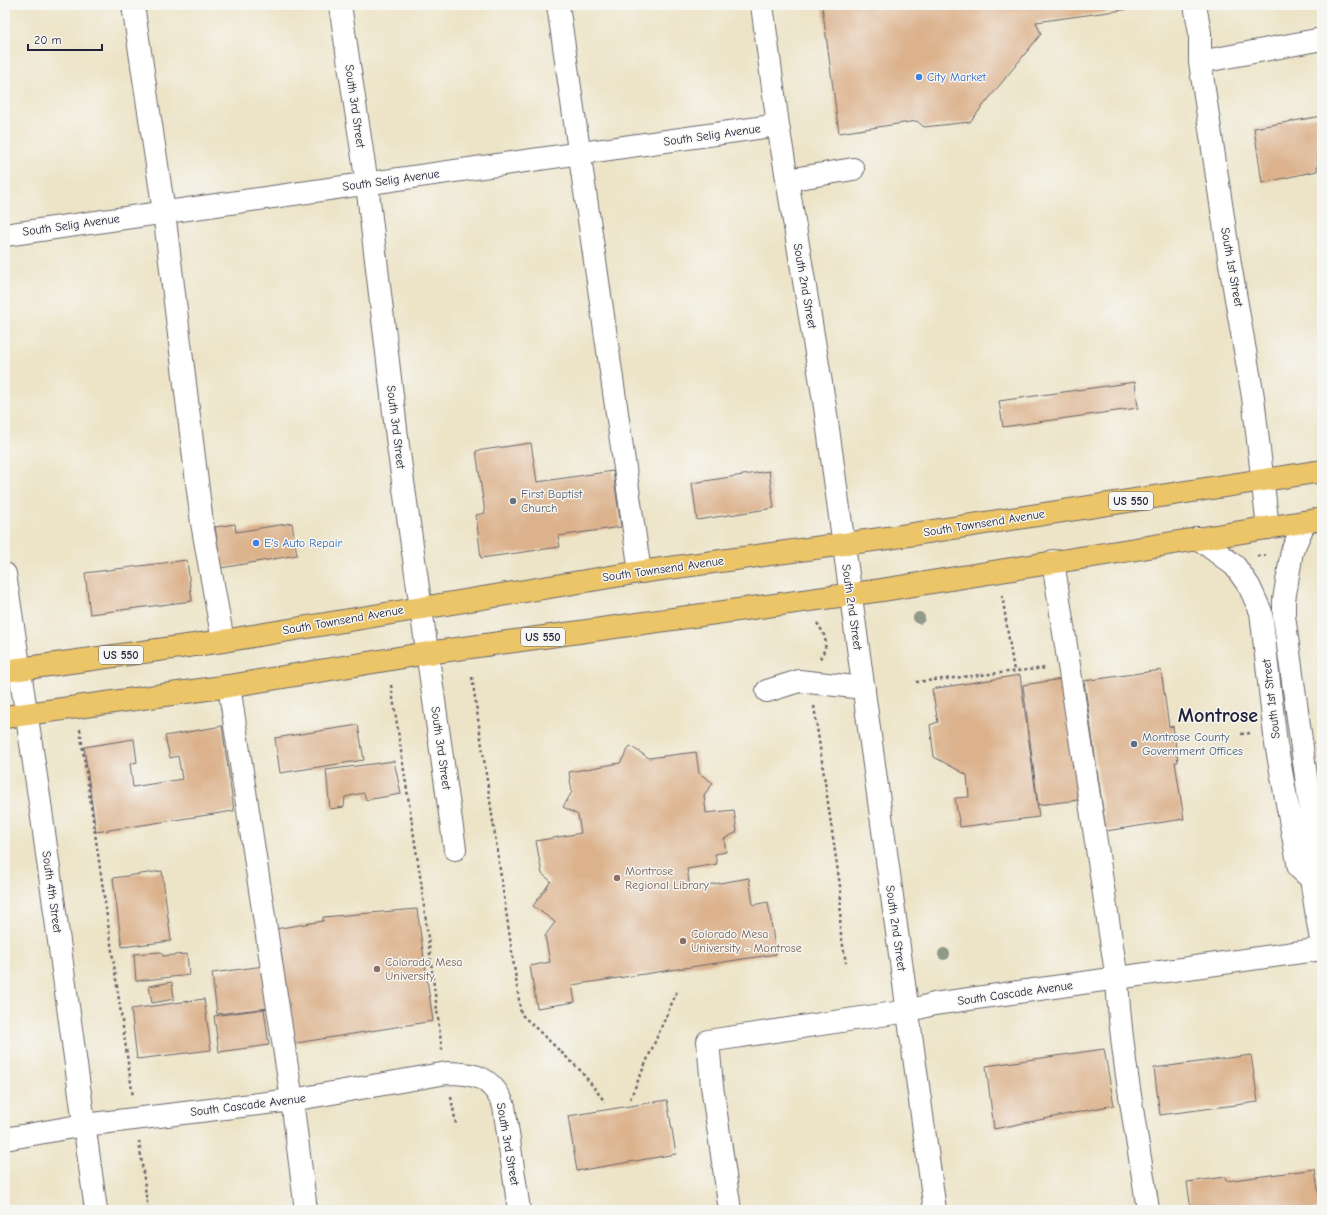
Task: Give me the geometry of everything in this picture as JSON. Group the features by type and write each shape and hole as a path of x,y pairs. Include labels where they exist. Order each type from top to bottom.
{"highway":[{"name":"South Townsend Avenue","path":"12,670 223,641 421,607 640,572 844,544 1264,482 1322,471"},
{"name":"US 550","path":"5,717 229,686 428,653 850,593 882,590 1053,561 1314,521"}],"street":[{"path":"133,5 164,212 202,523 223,641"},
{"name":"South 3rd Street","path":"340,5 367,184 398,446 455,849"},
{"path":"558,5 640,572"},
{"name":"South 2nd Street","path":"762,5 778,125 825,407 935,1210"},
{"name":"South 1st Street","path":"1195,5 1200,33 1200,62 1230,264 1253,397 1264,482 1268,528"},
{"path":"1200,62 1322,39"},
{"name":"South Selig Avenue","path":"5,235 778,125"},
{"path":"787,180 852,169"},
{"name":"South 1st Street","path":"1314,521 1292,551 1284,611 1318,864 1311,880 1322,948"},
{"name":"South 1st Street","path":"1198,538 1235,566 1249,586 1261,612 1276,744 1299,868 1311,880"},
{"path":"1053,561 1117,979 1119,1015 1132,1114 1148,1210"},
{"name":"South 4th Street","path":"5,574 12,670 26,714 96,1210"},
{"path":"767,691 799,681 812,681 864,688"},
{"path":"229,686 292,1100 306,1210"},
{"name":"South Cascade Avenue","path":"730,1210 712,1086 708,1041 908,1011 934,1004 1117,979 1322,948"},
{"name":"South Cascade Avenue","path":"5,1139 84,1126 292,1100 446,1073 469,1073 488,1082"},
{"name":"South 3rd Street","path":"488,1082 499,1094 504,1106 520,1210"}],"path":[{"path":"1252,557 1272,554"},
{"path":"1002,595 1014,671"},
{"path":"816,623 824,634 826,649 811,672 841,893 840,928 846,963"},
{"path":"916,682 1069,666"},
{"path":"472,677 521,1014 581,1071 605,1102"},
{"path":"391,685 421,882 446,1073 456,1124"},
{"path":"79,722 133,1098"},
{"path":"630,1099 678,989"},
{"path":"138,1134 148,1210"}],"building":[{"name":"City Market","path":"822,5 1129,5 1130,9 1036,22 1041,34 970,122 924,127 917,121 839,133"},
{"path":"1322,116 1322,155 1318,156 1317,171 1262,183 1254,128"},
{"path":"1135,382 1138,408 1003,427 999,401"},
{"path":"531,443 537,482 613,471 621,527 558,536 560,547 481,558 476,515 485,513 476,451"},
{"path":"769,471 774,508 697,520 692,483"},
{"name":"E's Auto Repair","path":"292,523 297,555 221,568 215,527 235,524 236,532"},
{"path":"187,560 192,601 90,614 85,573"},
{"name":"Montrose County Government Offices","path":"1161,670 1169,727 1173,726 1178,762 1175,762 1184,819 1106,831 1084,681"},
{"path":"1020,675 1039,817 960,827 955,798 969,797 967,775 934,757 930,725 938,722 932,689"},
{"path":"1062,679 1078,800 1038,805 1023,685"},
{"path":"358,725 364,760 280,773 275,738"},
{"path":"222,726 234,811 96,832 84,747 134,739 137,762 130,764 133,787 182,779 178,756 170,758 165,736"},
{"name":"Montrose Regional Library","path":"630,746 649,758 696,752 699,773 713,783 704,795 706,813 734,810 737,832 724,839 726,852 715,854 717,864 687,869 690,888 749,878 753,905 768,902 776,954 572,985 575,1002 537,1008 530,966 550,962 545,936 555,922 533,906 551,881 542,874 536,841 581,833 578,815 563,807 572,792 569,772 620,763"},
{"path":"394,761 401,794 366,800 364,793 345,797 344,807 330,809 326,770"},
{"path":"162,871 171,941 122,947 113,878"},
{"name":"Colorado Mesa University","path":"417,909 433,1021 290,1044 275,929 323,921 323,917"},
{"path":"161,952 163,956 187,954 189,975 136,981 134,954"},
{"path":"264,966 269,1008 217,1014 212,973"},
{"path":"172,982 174,999 152,1003 149,986"},
{"path":"204,999 211,1050 137,1059 131,1009"},
{"path":"264,1009 269,1045 219,1052 214,1016"},
{"path":"1104,1049 1114,1105 994,1129 986,1066"},
{"path":"1251,1055 1258,1102 1160,1115 1154,1068"},
{"path":"667,1100 676,1154 577,1171 568,1116"},
{"path":"1315,1169 1321,1210 1191,1210 1187,1182 1226,1177 1226,1181"}],"place":[{"name":"City Market","path":"919,77"},
{"name":"First Baptist Church","path":"513,501"},
{"name":"E's Auto Repair","path":"256,543"},
{"name":"Montrose County Government Offices","path":"1134,744"},
{"name":"Montrose Regional Library","path":"617,878"},
{"name":"Colorado Mesa University - Montrose","path":"683,941"},
{"name":"Colorado Mesa University","path":"377,969"}],"district":[{"name":"Montrose","path":"1218,715"}]}
